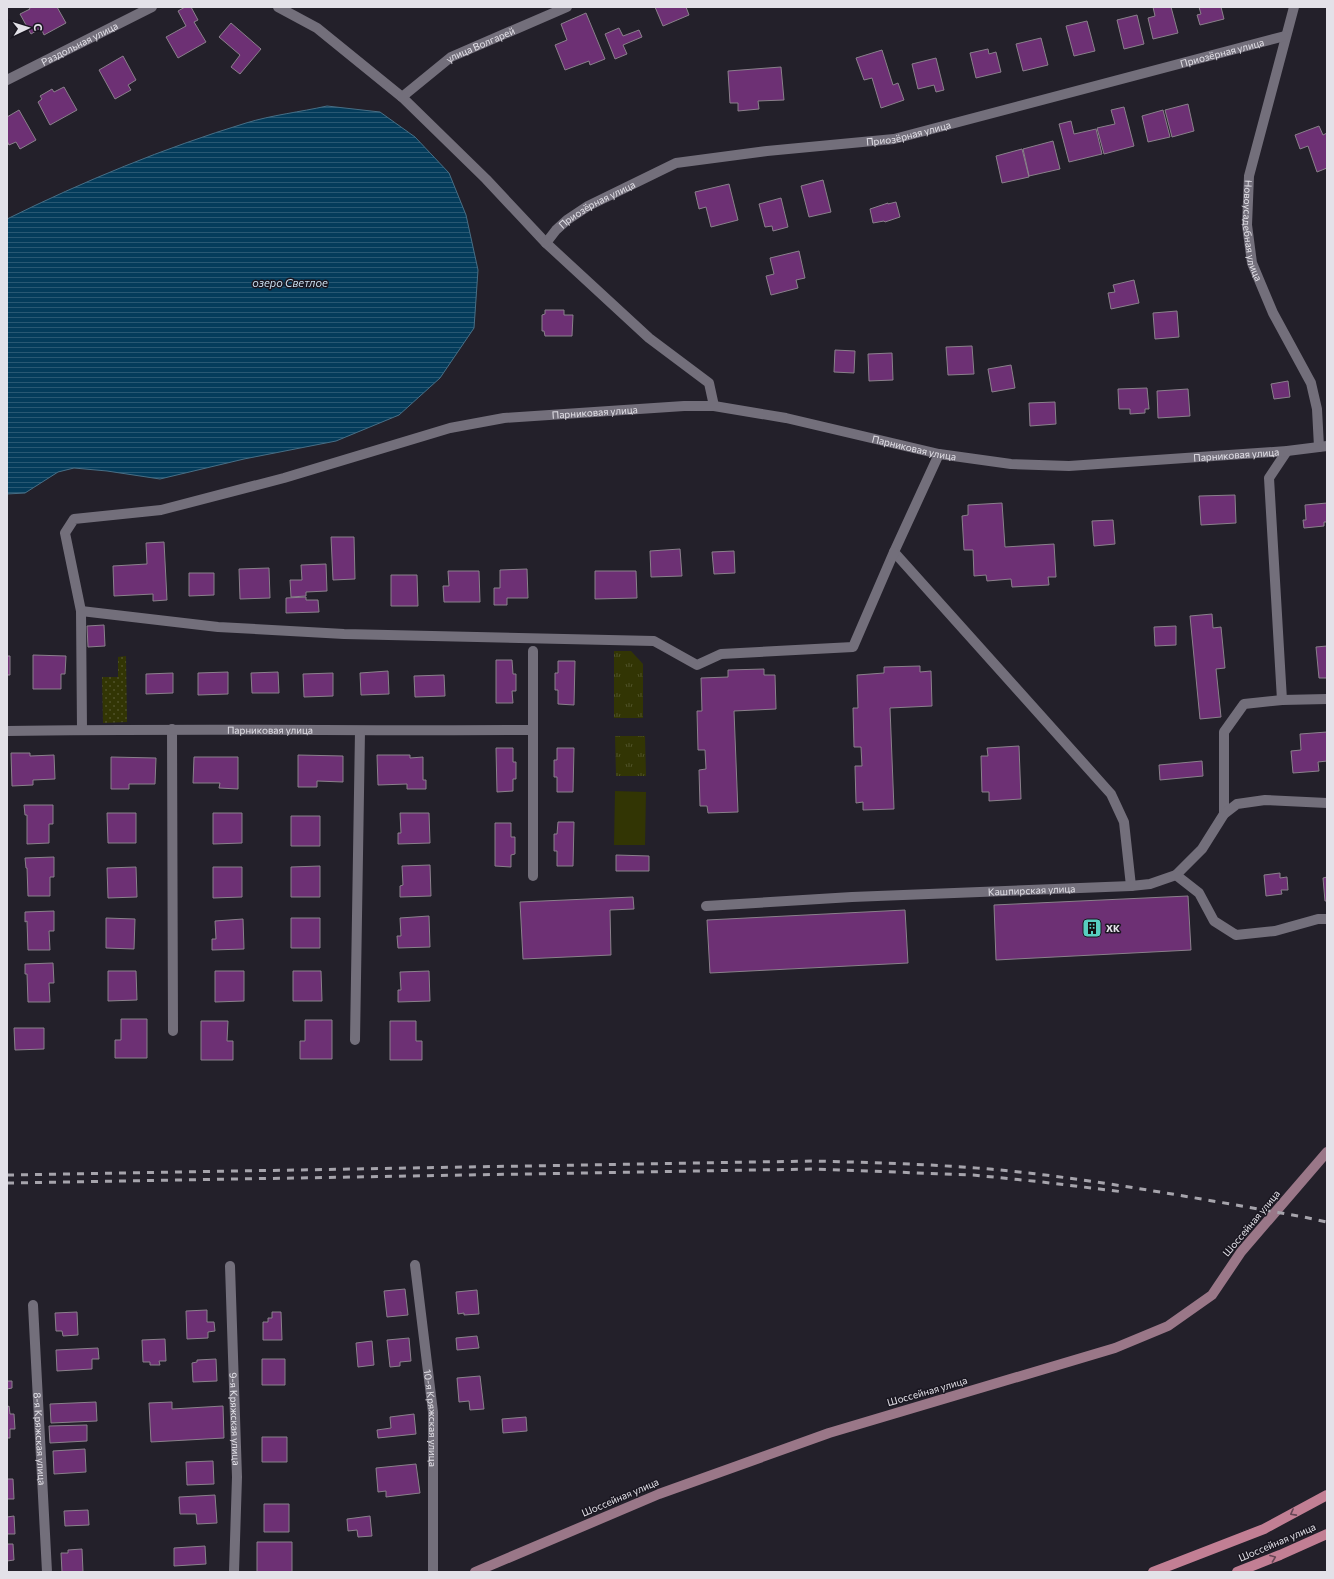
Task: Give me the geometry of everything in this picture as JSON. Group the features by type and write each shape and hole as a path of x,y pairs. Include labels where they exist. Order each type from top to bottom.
{"main road":[{"name":"Шоссейная улица","path":"475,1572 659,1494 828,1433 1115,1348 1168,1326 1212,1295 1241,1252 1327,1152"},
{"name":"Шоссейная улица","path":"1153,1572 1264,1529 1327,1495"},
{"name":"Шоссейная улица","path":"1237,1572 1327,1534"}],"street":[{"name":"Раздольная улица","path":"7,80 152,7"},
{"path":"278,7 317,28 402,97 486,179 546,244 649,338 709,383 714,406"},
{"name":"улица Волгарей","path":"402,97 451,57 567,7"},
{"name":"Новоусадебная улица","path":"1294,7 1285,36 1249,176 1247,225 1252,262 1273,313 1311,383 1323,447"},
{"name":"Приозёрная улица","path":"546,244 556,230 567,220 588,206 676,163 767,151 894,139 1285,36"},
{"name":"Парниковая улица","path":"81,612 65,533 74,519 161,510 284,478 450,428 504,418 684,406 714,406 786,418 940,454 1011,464 1069,466 1287,451 1323,447"},
{"path":"1282,700 1269,478 1287,451"},
{"path":"82,730 81,612 218,627 320,632 654,641 697,665 721,654 853,647 894,552 940,454"},
{"path":"894,552 1111,794 1124,822 1131,886"},
{"path":"533,651 533,876"},
{"path":"1224,814 1224,732 1244,704 1282,700 1327,699"},
{"path":"172,729 173,1031"},
{"name":"Парниковая улица","path":"7,731 172,729 360,731 532,730"},
{"path":"355,1040 360,731"},
{"path":"1327,803 1265,800 1237,804 1224,814 1202,849 1176,875 1199,893 1214,921 1236,935 1275,931 1318,919 1327,919"},
{"name":"Кашпирская улица","path":"706,906 852,897 1131,886 1150,884 1176,875"},
{"name":"10-я Кряжская улица","path":"415,1265 433,1412 433,1572"},
{"name":"9-я Кряжская улица","path":"230,1266 237,1477 234,1572"},
{"name":"8-я Кряжская улица","path":"33,1305 47,1572"}],"green space":[{"path":"614,651 631,651 643,664 643,718 614,718"},
{"path":"126,656 127,722 103,723 102,677 118,677 118,657"},
{"path":"615,736 645,736 646,776 616,776"},
{"path":"615,791 646,792 645,845 614,845"}],"water":[{"name":"озеро Светлое","path":"327,106 380,112 415,137 449,173 466,215 478,270 474,328 440,378 399,415 336,441 244,459 160,479 107,471 74,468 58,472 25,493 7,494 7,219 65,191 185,143 256,120"}],"building":[{"path":"29,7 57,7 66,23 44,35 41,28 31,34 20,14 30,9"},
{"path":"185,7 191,7 198,20 194,22 206,42 178,58 166,37 186,26 178,11"},
{"path":"655,7 686,7 689,15 663,26"},
{"path":"1153,7 1171,7 1178,33 1153,39 1148,18 1155,16"},
{"path":"1199,7 1221,7 1224,19 1200,25 1197,15 1201,14"},
{"path":"586,13 605,59 590,65 589,61 565,70 555,45 567,40 561,24"},
{"path":"1137,15 1144,44 1124,49 1117,20"},
{"path":"1087,21 1095,51 1074,56 1066,26"},
{"path":"231,23 261,49 240,74 231,67 240,55 219,37"},
{"path":"619,28 623,36 639,30 642,37 623,45 627,54 615,59 605,34"},
{"path":"1041,38 1048,65 1023,71 1016,44"},
{"path":"988,49 989,54 996,52 1001,72 976,78 970,53"},
{"path":"882,50 893,85 898,83 904,100 881,108 872,78 864,80 856,58"},
{"path":"123,56 136,80 128,85 131,90 115,99 99,70"},
{"path":"936,58 944,90 936,92 934,85 918,89 912,64"},
{"path":"781,67 784,100 758,101 759,109 738,111 738,103 730,103 728,71"},
{"path":"64,87 77,110 50,125 38,102 42,99 40,96 52,89 54,92"},
{"path":"1188,104 1194,131 1172,137 1165,110"},
{"path":"1124,107 1134,146 1104,154 1097,128 1115,124 1111,110"},
{"path":"19,110 36,140 20,149 16,142 9,145 7,141 7,117"},
{"path":"1163,110 1170,137 1148,142 1142,116"},
{"path":"1071,121 1074,134 1096,129 1102,154 1069,162 1059,124"},
{"path":"1319,126 1323,135 1327,133 1327,168 1317,172 1308,146 1300,149 1295,135"},
{"path":"1053,141 1060,169 1029,176 1023,149"},
{"path":"1022,149 1029,177 1002,183 996,156"},
{"path":"823,180 831,212 809,217 801,186"},
{"path":"729,184 738,220 711,227 706,207 699,209 695,192"},
{"path":"781,198 788,227 773,231 772,226 765,227 759,204"},
{"path":"896,202 900,217 885,222 873,223 870,209"},
{"path":"799,251 805,278 796,280 798,288 771,295 766,276 774,274 770,258"},
{"path":"1134,280 1139,303 1111,309 1108,293 1115,292 1113,285"},
{"path":"545,310 564,310 564,315 573,315 572,336 545,336 544,331 542,331 542,315 545,314"},
{"path":"1177,311 1179,337 1155,339 1153,313"},
{"path":"972,346 974,374 948,375 946,347"},
{"path":"835,350 855,351 854,373 834,372"},
{"path":"892,353 893,380 869,381 868,354"},
{"path":"1011,365 1015,388 992,392 988,369"},
{"path":"1288,381 1290,397 1274,399 1271,384"},
{"path":"1147,388 1149,409 1145,409 1145,413 1130,414 1130,409 1119,409 1118,389"},
{"path":"1188,389 1190,416 1158,418 1157,391"},
{"path":"1055,402 1056,424 1030,426 1029,403"},
{"path":"1235,495 1236,523 1201,525 1199,496"},
{"path":"1002,503 1005,547 1054,544 1056,577 1048,577 1049,585 1012,587 1011,579 987,581 986,575 974,576 973,550 964,550 962,516 968,515 968,505"},
{"path":"1327,503 1327,522 1324,522 1324,526 1304,528 1303,520 1306,520 1305,505"},
{"path":"1113,520 1115,544 1094,546 1092,521"},
{"path":"331,537 354,537 355,579 333,580"},
{"path":"164,542 167,600 153,601 153,594 114,596 113,566 147,564 146,543"},
{"path":"680,549 682,576 651,577 650,551"},
{"path":"734,551 735,573 714,574 712,552"},
{"path":"326,564 327,591 306,592 306,596 291,597 290,580 302,580 301,565"},
{"path":"269,568 270,598 240,599 239,569"},
{"path":"527,569 528,598 507,598 507,605 494,605 494,588 500,588 500,570"},
{"path":"448,571 479,571 480,602 444,602 443,586 449,586"},
{"path":"595,571 636,571 637,598 595,599"},
{"path":"189,573 214,573 214,595 189,596"},
{"path":"391,575 417,575 418,606 391,606"},
{"path":"306,597 306,600 318,600 319,612 286,613 286,598"},
{"path":"1212,614 1213,628 1221,627 1225,668 1216,669 1221,717 1200,719 1190,616"},
{"path":"104,625 105,646 88,647 87,626"},
{"path":"1176,626 1176,645 1155,646 1154,627"},
{"path":"1327,646 1327,678 1319,678 1316,647"},
{"path":"33,655 66,656 65,674 61,674 61,689 33,689"},
{"path":"7,656 10,656 10,675 7,675"},
{"path":"496,660 512,660 513,674 516,674 516,691 512,691 513,703 496,703"},
{"path":"558,661 575,661 574,705 558,704 558,690 555,690 555,673 558,673"},
{"path":"920,666 920,672 931,671 932,706 890,708 894,809 863,810 863,802 856,803 855,766 862,766 861,747 854,747 853,708 858,708 857,675 884,673 884,667"},
{"path":"764,669 764,675 775,675 776,709 734,711 738,812 708,813 707,806 700,806 699,770 706,769 705,750 698,750 697,711 702,711 701,678 728,677 728,670"},
{"path":"388,671 389,694 361,695 360,673"},
{"path":"228,672 228,694 198,695 198,673"},
{"path":"278,672 279,693 252,693 251,673"},
{"path":"173,673 173,693 146,694 146,674"},
{"path":"333,673 333,696 304,697 303,674"},
{"path":"444,675 445,696 415,697 414,676"},
{"path":"1327,732 1327,761 1318,762 1319,771 1293,773 1291,751 1301,750 1300,734"},
{"path":"1019,746 1021,799 989,801 989,792 982,792 981,756 988,756 987,748"},
{"path":"496,748 513,748 513,762 516,762 516,779 513,779 513,791 497,792"},
{"path":"557,748 574,748 573,792 557,792 557,777 554,777 554,760 557,760"},
{"path":"11,753 30,753 30,756 54,755 55,779 33,780 33,785 12,786"},
{"path":"298,755 343,756 343,782 317,781 317,787 298,787"},
{"path":"377,755 410,755 410,758 423,757 423,780 426,780 426,789 407,789 407,784 378,785"},
{"path":"111,757 156,758 155,784 129,784 129,789 111,789"},
{"path":"194,757 238,757 238,789 219,788 220,783 193,783"},
{"path":"1202,761 1203,776 1160,780 1159,765"},
{"path":"24,805 53,805 53,824 49,824 49,843 27,844 27,815 25,815"},
{"path":"107,813 136,813 136,843 108,843"},
{"path":"213,813 242,813 242,843 213,844"},
{"path":"400,813 429,813 430,843 398,844 398,833 401,833"},
{"path":"291,816 320,816 320,846 291,846"},
{"path":"558,822 574,822 573,866 557,866 557,851 554,851 554,834 557,834"},
{"path":"495,823 511,823 511,837 515,837 515,854 511,855 511,867 495,866"},
{"path":"616,855 649,856 649,871 616,871"},
{"path":"54,857 54,877 50,877 50,896 28,896 27,868 25,858"},
{"path":"430,865 431,896 400,897 400,886 403,885 402,866"},
{"path":"320,866 320,897 291,897 291,867"},
{"path":"136,867 137,897 108,898 107,868"},
{"path":"213,867 242,867 242,897 213,898"},
{"path":"1280,873 1280,878 1287,877 1288,890 1281,890 1282,894 1266,896 1264,875"},
{"path":"1327,877 1327,901 1325,901 1323,878"},
{"name":"ХК","path":"1188,896 1191,950 996,960 994,905"},
{"path":"633,897 634,909 610,910 611,955 523,959 520,902"},
{"path":"905,910 908,963 710,973 707,920"},
{"path":"54,911 54,931 49,931 50,950 28,950 27,921 25,922 25,912"},
{"path":"429,916 430,947 398,948 397,936 401,936 400,918"},
{"path":"106,918 135,919 134,949 106,948"},
{"path":"291,918 320,918 320,948 291,948"},
{"path":"243,919 244,949 212,950 212,939 216,939 215,921"},
{"path":"53,963 54,983 49,983 50,1002 28,1002 27,974 25,974 25,964"},
{"path":"108,971 136,971 137,1000 108,1001"},
{"path":"215,971 244,971 244,1001 215,1002"},
{"path":"293,971 321,971 322,1001 293,1001"},
{"path":"429,971 430,1001 398,1002 398,990 401,990 400,972"},
{"path":"121,1019 147,1019 147,1058 115,1058 115,1040 121,1040"},
{"path":"305,1020 332,1020 332,1059 300,1059 300,1041 305,1041"},
{"path":"201,1021 228,1021 227,1041 233,1041 233,1060 201,1060"},
{"path":"390,1021 416,1021 416,1041 422,1041 422,1060 390,1060"},
{"path":"14,1028 44,1028 44,1049 15,1050"},
{"path":"405,1289 408,1315 387,1317 384,1291"},
{"path":"477,1290 479,1314 458,1314 456,1292"},
{"path":"207,1310 207,1322 214,1322 215,1331 208,1332 208,1338 187,1339 186,1311"},
{"path":"77,1312 78,1335 63,1336 62,1331 56,1331 55,1313"},
{"path":"272,1312 281,1312 282,1340 263,1340 263,1322 268,1322 268,1318 272,1318"},
{"path":"477,1336 479,1348 457,1350 456,1338"},
{"path":"409,1338 411,1361 400,1362 400,1366 390,1367 387,1340"},
{"path":"165,1339 166,1361 159,1361 160,1365 150,1365 150,1362 143,1362 142,1340"},
{"path":"372,1341 374,1365 358,1367 356,1343"},
{"path":"98,1348 99,1359 92,1359 92,1369 57,1371 56,1350"},
{"path":"216,1359 217,1381 193,1382 192,1363 197,1362 197,1360"},
{"path":"262,1359 285,1359 285,1385 262,1385"},
{"path":"480,1376 484,1409 470,1410 469,1401 459,1402 457,1378"},
{"path":"7,1381 12,1381 12,1388 7,1389"},
{"path":"96,1402 97,1421 51,1423 50,1404"},
{"path":"172,1402 172,1409 223,1406 224,1438 151,1442 149,1403"},
{"path":"9,1406 10,1414 14,1414 15,1429 10,1429 10,1438 7,1438 7,1407"},
{"path":"414,1414 416,1434 378,1438 377,1430 391,1428 390,1417"},
{"path":"526,1417 527,1431 503,1433 502,1419"},
{"path":"87,1425 87,1441 50,1443 49,1426"},
{"path":"262,1437 287,1437 287,1462 262,1462"},
{"path":"85,1449 86,1472 54,1474 53,1451"},
{"path":"213,1461 214,1484 187,1485 186,1462"},
{"path":"416,1464 420,1493 386,1497 386,1491 378,1492 376,1468"},
{"path":"7,1479 13,1479 14,1499 7,1499"},
{"path":"215,1495 217,1523 197,1524 196,1514 180,1514 179,1497"},
{"path":"264,1504 289,1504 289,1532 264,1532"},
{"path":"88,1510 89,1525 65,1526 64,1511"},
{"path":"14,1516 15,1534 7,1534 7,1517"},
{"path":"370,1516 372,1536 358,1537 357,1530 348,1531 347,1519"},
{"path":"257,1542 292,1542 292,1572 257,1572"},
{"path":"7,1544 13,1544 14,1560 7,1561"},
{"path":"205,1546 206,1564 174,1566 174,1548"},
{"path":"82,1549 83,1572 62,1572 61,1553 68,1553 68,1550"}],"railway":[{"path":"7,1175 813,1161 929,1165 1045,1175 1110,1184 1175,1194 1327,1222"},
{"path":"7,1183 813,1169 973,1175 1124,1192"}],"place":[{"name":"ХК","path":"1092,928"}]}
